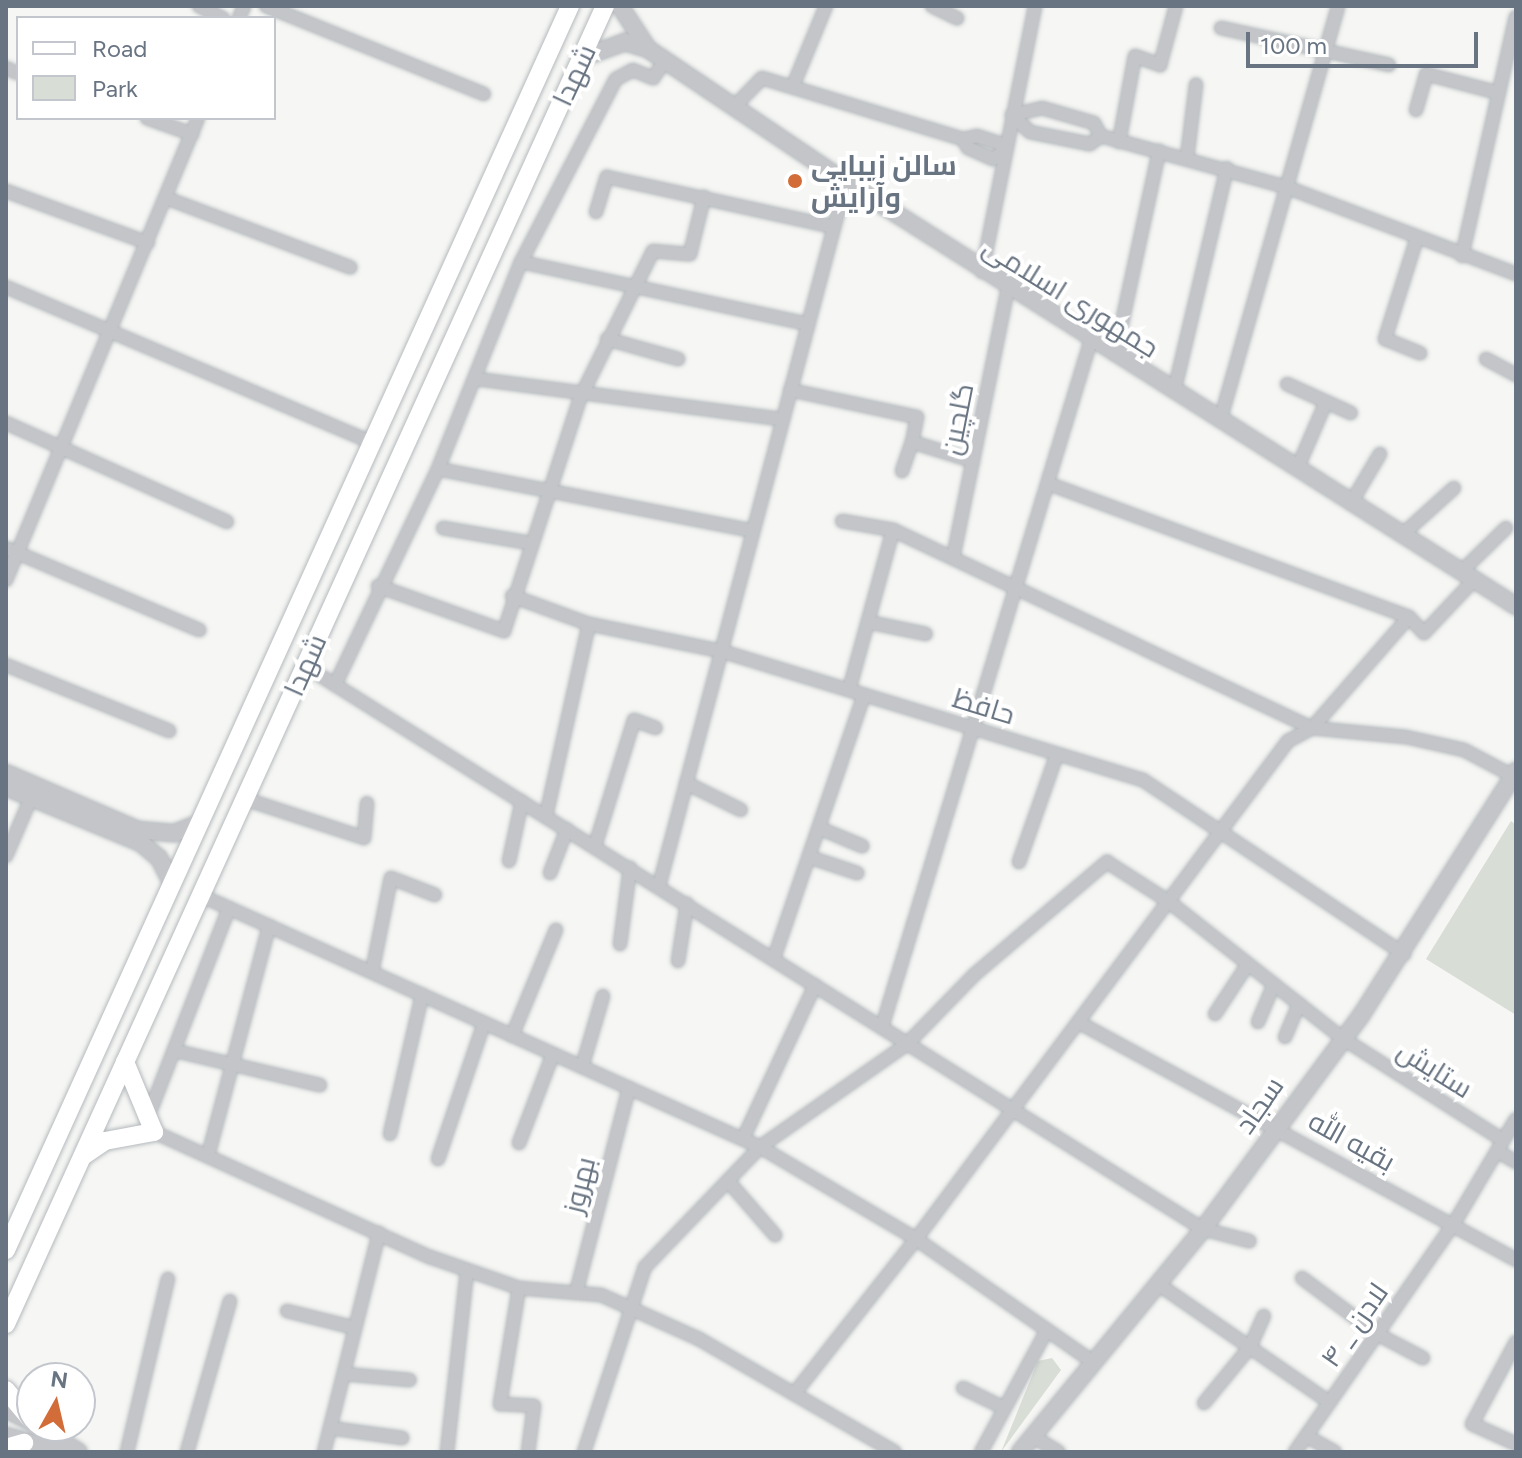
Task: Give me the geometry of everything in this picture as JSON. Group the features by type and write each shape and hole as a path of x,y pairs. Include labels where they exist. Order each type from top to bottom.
{"main road":[{"name":"شهدا","path":"6,1250 570,6"},
{"name":"شهدا","path":"6,1324 605,6"},
{"path":"413,356 440,367"},
{"path":"83,1156 105,1141 151,1124 125,1062"}],"street":[{"path":"199,6 219,16"},
{"path":"266,6 484,94"},
{"name":"جمهوری اسلامی","path":"620,6 648,49 665,61 982,272 1516,606"},
{"path":"793,86 826,6"},
{"path":"932,6 957,18"},
{"path":"982,272 1035,6"},
{"path":"1119,142 1135,56 1160,65 1176,6"},
{"path":"1220,421 1338,6"},
{"path":"1462,256 1516,17"},
{"path":"1221,28 1389,65"},
{"path":"581,58 625,42 648,49"},
{"path":"335,685 378,586 438,469 477,379 521,262 616,79 633,70 653,78 665,61"},
{"path":"1416,110 1426,74 1499,93"},
{"path":"734,107 762,78 963,139 977,136 1005,151"},
{"path":"1187,158 1196,85"},
{"path":"1012,115 1042,108 1094,123 1101,136 1227,168 1286,187 1416,241 1516,274"},
{"path":"1012,115 1030,132 1090,144 1101,136"},
{"path":"153,120 192,134"},
{"path":"6,580 12,550 62,448 197,120"},
{"path":"1115,355 1159,151"},
{"path":"1174,392 1227,168"},
{"path":"596,212 607,177 834,227"},
{"path":"659,886 846,182"},
{"path":"6,191 148,243"},
{"path":"378,586 504,631 512,596 581,396 607,339 653,251 690,254 704,197"},
{"path":"166,198 350,267"},
{"path":"1416,241 1385,339 1420,353"},
{"path":"521,262 808,324"},
{"path":"6,287 373,443"},
{"name":"گلچین","path":"953,558 1008,288"},
{"path":"607,339 678,359"},
{"path":"882,1027 978,730 1091,340"},
{"path":"1486,359 1516,375"},
{"path":"477,379 581,396 782,419"},
{"path":"1287,384 1351,413"},
{"path":"790,390 917,417 902,471"},
{"path":"1297,469 1326,402"},
{"path":"6,423 227,522"},
{"path":"912,442 973,461"},
{"path":"1351,503 1380,454"},
{"path":"438,469 753,531"},
{"path":"1050,484 1409,617 1424,633 1506,528"},
{"path":"1402,535 1454,488"},
{"path":"842,521 893,530 1312,728 1464,750 1512,784"},
{"path":"443,528 530,543"},
{"path":"849,690 893,530"},
{"path":"12,550 199,630"},
{"name":"حافظ","path":"512,596 589,624 721,651 1143,780 1223,828 1404,954"},
{"path":"794,1394 916,1239 1288,741 1312,728 1409,617"},
{"path":"868,622 926,634"},
{"path":"546,816 589,624"},
{"path":"6,665 169,731"},
{"path":"305,666 1203,1229 1249,1241"},
{"path":"774,958 864,695"},
{"path":"595,846 634,720 656,728"},
{"path":"1019,862 1057,754"},
{"path":"6,773 42,798 141,843 159,858 171,882"},
{"path":"686,783 741,810"},
{"name":"سجاد","path":"1020,1452 1203,1229 1275,1125 1404,954 1512,784"},
{"path":"6,787 138,830 175,833 197,824"},
{"path":"6,856 42,798"},
{"path":"245,799 364,838 367,803"},
{"path":"509,861 522,801"},
{"path":"819,828 862,846"},
{"path":"550,873 567,829"},
{"path":"809,857 857,873"},
{"name":"ستایش","path":"907,1044 974,975 1107,862 1168,901 1342,1038 1500,1146 1516,1162"},
{"path":"620,944 630,868"},
{"path":"372,972 391,878 435,895"},
{"path":"202,896 760,1147 916,1239 1093,1362"},
{"path":"678,961 687,904"},
{"path":"229,908 151,1124 379,1233 467,1270 519,1288 576,1293 632,1309 794,1394 895,1452"},
{"path":"209,1152 269,926"},
{"path":"512,1036 556,930"},
{"path":"1215,1014 1248,964"},
{"path":"1258,1022 1274,984"},
{"path":"743,1139 815,985"},
{"path":"390,1134 422,995"},
{"path":"582,1067 603,996"},
{"path":"1285,1037 1299,1004"},
{"name":"بقیه الله","path":"1078,1022 1275,1125 1516,1260"},
{"path":"438,1159 484,1023"},
{"path":"584,1452 645,1267 760,1147 907,1044"},
{"path":"176,1051 320,1085"},
{"path":"519,1143 553,1054"},
{"name":"بهروز","path":"576,1293 629,1088"},
{"name":"لادن _ ۴","path":"1295,1452 1453,1225 1516,1119"},
{"path":"728,1181 775,1235"},
{"path":"324,1452 379,1233"},
{"path":"447,1452 467,1270"},
{"path":"1302,1278 1377,1334 1423,1358"},
{"path":"127,1452 168,1279"},
{"path":"1158,1284 1329,1402"},
{"path":"519,1288 500,1404 534,1406 528,1452"},
{"path":"187,1452 230,1301"},
{"path":"287,1311 355,1328"},
{"path":"1204,1403 1250,1347 1264,1316"},
{"path":"981,1452 1047,1330"},
{"path":"1516,1342 1472,1424 1516,1444"},
{"path":"344,1374 410,1380"},
{"path":"963,1388 1004,1408"},
{"path":"330,1428 402,1438"},
{"path":"6,1436 15,1446 64,1452"},
{"path":"1032,1436 1059,1452"},
{"path":"1306,1436 1335,1452"}],"green space":[{"path":"1511,821 1516,825 1516,1015 1426,959"},
{"path":"1052,1358 1061,1370 1001,1452 1038,1361"}],"place":[{"name":"سالن زیبایی وآرایش","path":"795,181"}]}
